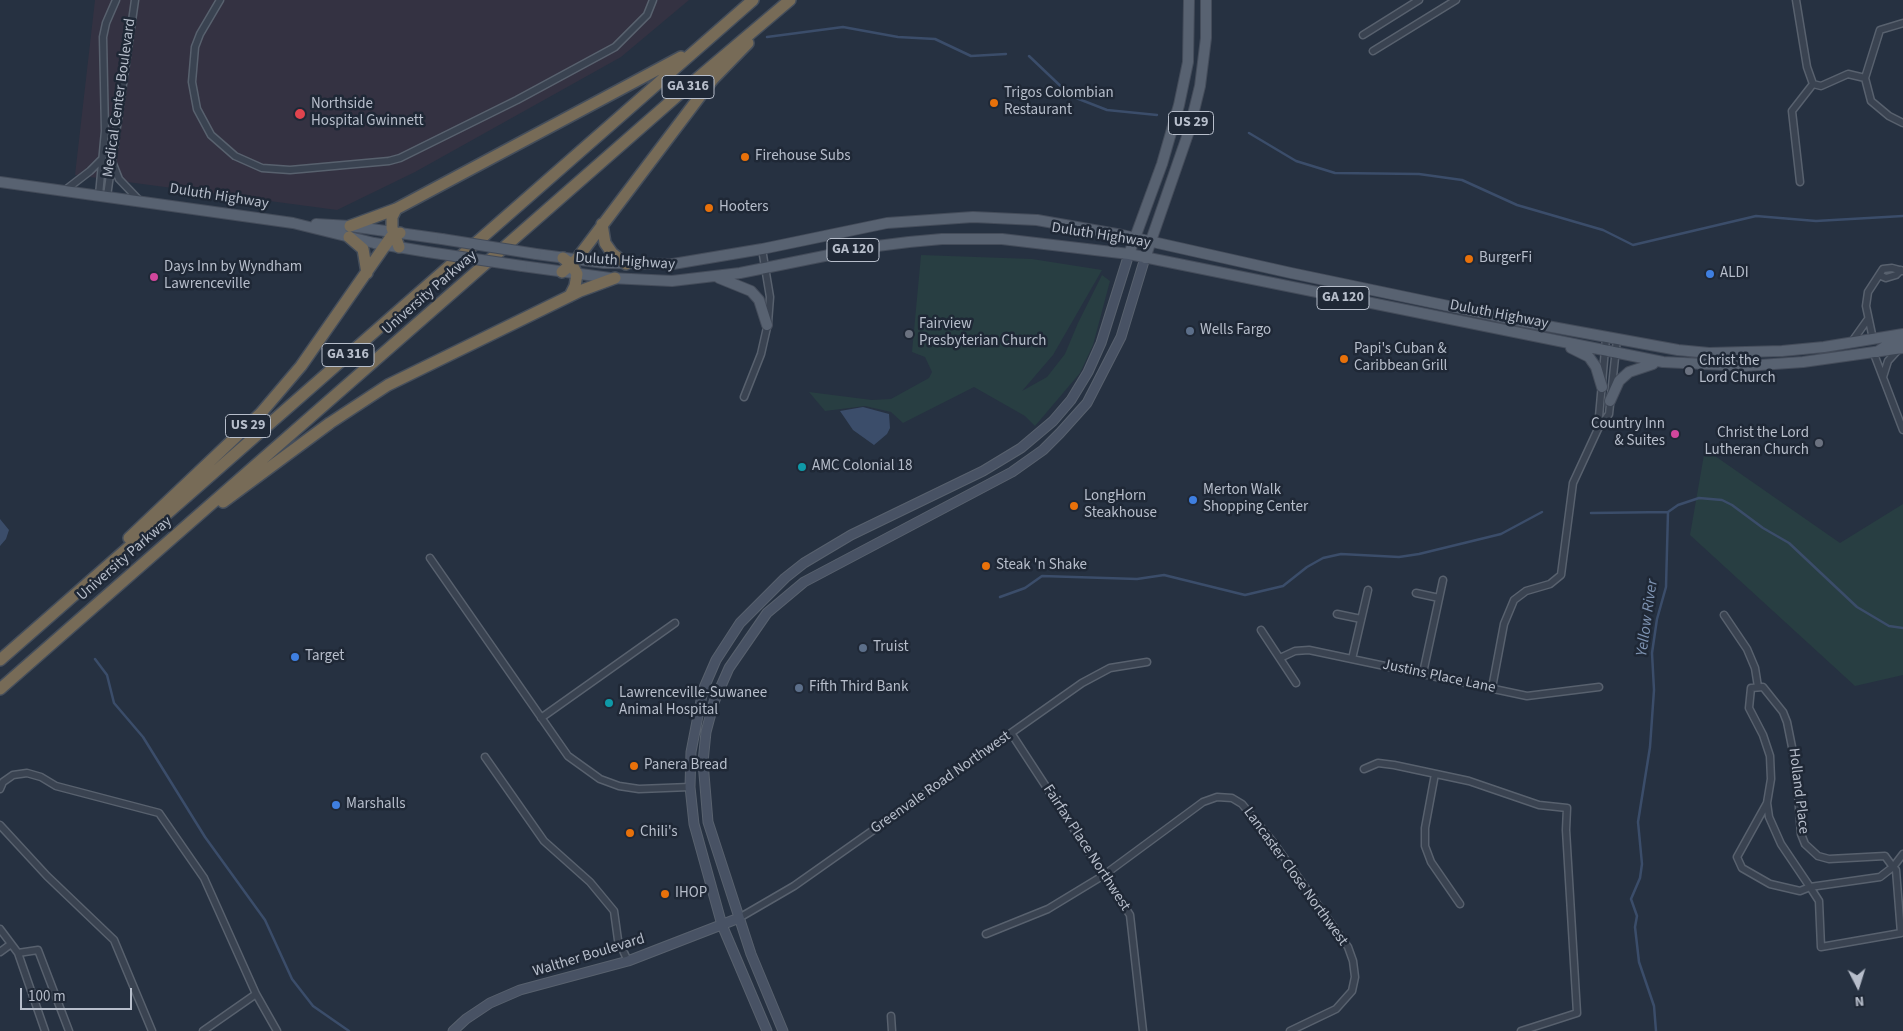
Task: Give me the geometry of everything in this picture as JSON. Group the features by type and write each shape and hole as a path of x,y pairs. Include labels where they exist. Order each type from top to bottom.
{"highway":[{"name":"University Parkway","path":"0,660 753,0"},
{"name":"University Parkway","path":"0,689 693,82 790,0"},
{"path":"562,272 572,264 713,79 775,13"},
{"path":"367,273 362,249 350,231 396,209 700,46"},
{"path":"396,209 392,217 400,247"},
{"path":"602,224 605,243 626,264"},
{"name":"US 29","path":"110,563 147,519 261,413 301,366 396,233"},
{"path":"570,296 575,286 572,264"},
{"path":"184,528 220,504 338,417 388,385 570,296 615,278"}],"main road":[{"name":"US 29","path":"1137,238 1162,164 1184,85 1188,62 1189,0"},
{"name":"US 29","path":"1145,258 1189,131 1200,86 1206,38 1206,0"},
{"name":"Duluth Highway","path":"0,182 350,231 396,233 442,239 536,254 615,278 672,281 715,277 869,247 942,239 1030,241 1129,254 1663,362 1745,366 1874,354 1902,346"},
{"name":"Duluth Highway","path":"572,264 673,264 762,249 887,223 963,218 1037,220 1137,238 1370,290 1678,350 1709,353 1782,351 1850,344 1903,334"},
{"name":"Duluth Highway","path":"350,231 386,245 562,272"},
{"path":"767,1031 722,925 694,824 690,787 692,752 703,690 719,654 740,623 779,583 804,563 851,535 983,471 1021,448 1052,421 1071,400 1088,372 1101,343 1129,254 1137,238"},
{"path":"783,1031 739,918 708,822 703,762 706,732 721,685 734,658 767,613 804,582 1024,464 1043,450 1074,419 1087,403 1121,337 1145,258"},
{"path":"715,277 751,291 759,300 767,325"},
{"path":"1804,362 1858,351 1873,339"},
{"path":"1556,341 1589,357 1596,367 1602,387"},
{"path":"1610,401 1619,381 1629,372 1642,366 1663,362"},
{"name":"Walther Boulevard","path":"453,1031 466,1019 490,1003 520,990 628,961 739,918"}],"street":[{"name":"Medical Center Boulevard","path":"103,196 105,104 103,37 106,23 116,0"},
{"name":"Medical Center Boulevard","path":"103,196 112,158 135,0"},
{"path":"219,0 200,34 193,54 192,82 197,109 211,135 235,156 262,168 290,170 389,161 400,158 517,100 615,47 647,15 653,0"},
{"path":"1363,35 1419,0"},
{"path":"1373,51 1456,0"},
{"path":"1796,0 1807,67 1813,84"},
{"path":"1903,23 1880,30 1864,79 1871,101 1889,116 1903,123"},
{"path":"1813,84 1822,86 1848,74 1864,79"},
{"path":"1800,182 1792,111 1813,84"},
{"name":"Medical Center Boulevard","path":"64,191 90,171 103,158"},
{"path":"112,158 119,179 140,201"},
{"path":"744,397 761,354 767,325 770,297 762,249"},
{"path":"1873,339 1868,319 1868,292 1879,274 1886,278 1902,271"},
{"path":"1850,344 1868,319"},
{"path":"1598,429 1605,351 1611,338"},
{"path":"1492,688 1504,624 1514,600 1526,591 1550,584 1561,575 1573,483 1598,429 1609,414 1615,353 1611,338"},
{"path":"1883,377 1888,361 1902,346"},
{"path":"1874,354 1903,430"},
{"path":"430,558 568,756 600,780 619,786 639,789 690,787"},
{"path":"1423,674 1443,580"},
{"path":"1352,659 1368,590"},
{"path":"1416,593 1439,598"},
{"path":"1337,614 1361,619"},
{"path":"1724,616 1747,649 1755,668 1758,687 1751,688 1748,708 1763,735 1770,756 1771,779 1767,803 1769,817 1781,844 1819,901 1821,947 1901,932 1896,870 1893,867"},
{"path":"541,718 675,623"},
{"path":"1261,630 1296,683"},
{"name":"Justins Place Lane","path":"1280,658 1295,650 1309,650 1527,696 1599,687"},
{"name":"Greenvale Road Northwest","path":"739,918 794,886 1082,683 1110,668 1148,662"},
{"name":"Holland Place","path":"1758,687 1763,687 1771,696 1783,712 1786,722 1795,755 1801,834 1805,844 1818,856 1828,859 1885,856 1893,867"},
{"name":"Fairfax Place Northwest","path":"1012,733 1130,915 1144,1031"},
{"path":"485,756 544,841 590,882 614,911 618,940 628,961"},
{"path":"1364,768 1378,763 1435,774 1469,781 1507,796 1539,805 1567,808 1566,830 1577,1013 1521,1031"},
{"path":"1435,774 1425,828 1425,846 1431,862 1460,904"},
{"path":"0,788 3,782 13,775 41,776 56,786 159,813 204,878 256,994 277,1031"},
{"name":"Lancaster Close Northwest","path":"986,934 1048,909 1104,875 1204,802 1217,797 1232,798 1242,804 1273,842 1348,947 1352,961 1355,977 1352,991 1336,1009 1290,1031"},
{"path":"1767,803 1737,858 1742,868 1770,884 1800,891 1810,887 1880,876 1893,867 1903,854"},
{"path":"0,825 47,876 114,940 152,1031"},
{"path":"0,929 18,953 45,1031"},
{"path":"0,952 11,944"},
{"path":"18,953 38,950 69,1031"},
{"path":"203,1031 256,994"},
{"path":"891,1016 892,1031"}],"shaded area":[{"name":"Northside Hospital Gwinnett","path":"95,0 689,0 621,57 415,172 337,210 75,175"}],"green space":[{"path":"921,255 1032,259 1102,270 1053,355 1022,391 1047,377 1065,354 1102,275 1110,281 1093,345 1080,373 1035,426 1025,416 974,387 903,423 891,412 865,406 825,411 809,392 872,400 891,399 929,378 932,372 925,357 912,352"},
{"path":"1705,449 1840,543 1903,504 1903,675 1855,686 1690,535"}],"water":[{"path":"863,407 889,414 890,428 887,434 874,445 853,430 840,411"},
{"path":"0,519 9,530 6,539 0,546"}],"waterway":[{"path":"767,37 843,27 898,37 935,39 971,56 1006,54"},
{"path":"1029,56 1071,96 1107,110 1157,115"},
{"path":"1249,133 1296,161 1335,173 1419,174 1462,180 1517,205 1603,230 1633,245 1756,216 1816,221 1903,216"},
{"name":"Yellow River","path":"1656,1031 1654,1006 1639,962 1635,927 1637,916 1631,899 1640,878 1642,864 1638,822 1650,747 1654,690 1652,653 1657,619 1666,587 1668,512 1678,505 1699,498 1722,500 1789,543 1857,607 1889,626 1903,628"},
{"path":"1000,597 1025,588 1042,576 1137,579 1164,575 1245,595 1283,586 1307,567 1323,558 1341,554 1399,557 1419,554 1501,534 1542,512"},
{"path":"1591,513 1668,512"},
{"path":"95,659 107,675 114,703 143,737 205,837 265,920 292,979 313,1006 349,1031"}],"place":[{"name":"Trigos Colombian Restaurant","path":"994,103"},
{"name":"Northside Hospital Gwinnett","path":"300,114"},
{"name":"Firehouse Subs","path":"745,157"},
{"name":"Hooters","path":"709,208"},
{"name":"BurgerFi","path":"1469,259"},
{"name":"ALDI","path":"1710,274"},
{"name":"Days Inn by Wyndham Lawrenceville","path":"154,277"},
{"name":"Wells Fargo","path":"1190,331"},
{"name":"Fairview Presbyterian Church","path":"909,334"},
{"name":"Papi's Cuban & Caribbean Grill","path":"1344,359"},
{"name":"Christ the Lord Church","path":"1689,371"},
{"name":"Country Inn & Suites","path":"1675,434"},
{"name":"Christ the Lord Lutheran Church","path":"1819,443"},
{"name":"AMC Colonial 18","path":"802,467"},
{"name":"Merton Walk Shopping Center","path":"1193,500"},
{"name":"LongHorn Steakhouse","path":"1074,506"},
{"name":"Steak 'n Shake","path":"986,566"},
{"name":"Truist","path":"863,648"},
{"name":"Target","path":"295,657"},
{"name":"Fifth Third Bank","path":"799,688"},
{"name":"Lawrenceville-Suwanee Animal Hospital","path":"609,703"},
{"name":"Panera Bread","path":"634,766"},
{"name":"Marshalls","path":"336,805"},
{"name":"Chili's","path":"630,833"},
{"name":"IHOP","path":"665,894"}]}
